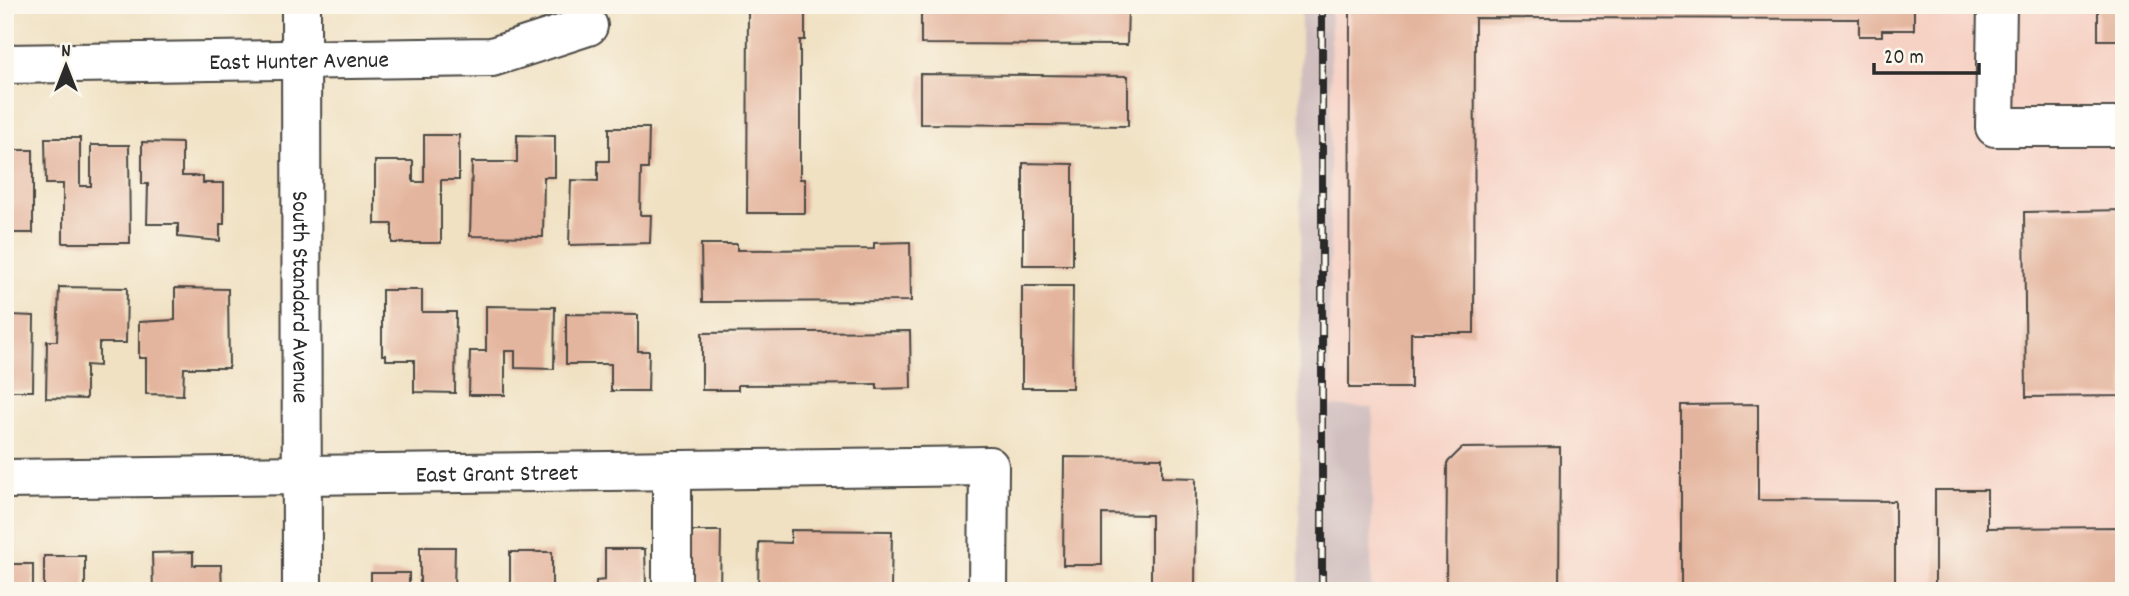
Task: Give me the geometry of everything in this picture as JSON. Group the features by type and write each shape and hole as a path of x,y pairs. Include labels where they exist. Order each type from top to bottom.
{"street":[{"name":"South Standard Avenue","path":"301,5 302,591"},
{"path":"1997,5 1995,127 2124,127"},
{"name":"East Hunter Avenue","path":"5,64 492,57 588,26"},
{"name":"East Grant Street","path":"5,479 989,467 988,591"},
{"path":"672,591 673,470"}],"shaded area":[{"path":"1301,5 1331,5 1329,406 1373,408 1371,591 1299,591"},
{"path":"1331,5 2124,5 2124,591 1371,591 1373,408 1329,407"}],"building":[{"path":"748,5 805,5 805,40 800,40 800,179 805,179 805,213 747,213"},
{"path":"921,5 1128,5 1127,45 921,44"},
{"path":"1350,5 1914,5 1914,30 1882,30 1882,36 1859,36 1859,19 1475,18 1474,333 1411,333 1411,388 1349,388"},
{"path":"2098,5 2124,5 2124,40 2098,40"},
{"path":"920,74 1128,76 1128,126 920,124"},
{"path":"609,128 649,128 648,169 641,169 640,215 651,215 650,243 569,245 571,180 598,181 598,161 609,161"},
{"path":"424,135 459,135 459,180 441,180 441,243 392,243 392,224 375,224 375,161 413,161 413,182 424,182"},
{"path":"517,135 555,136 555,177 544,177 543,237 470,236 472,162 517,162"},
{"path":"45,138 80,138 80,186 91,186 91,145 129,145 130,243 63,243 63,184 46,184"},
{"path":"142,142 182,143 182,176 203,176 203,183 224,183 224,224 220,224 220,241 178,237 178,224 147,224 148,184 142,184"},
{"path":"5,150 33,150 33,233 5,233"},
{"path":"1023,163 1073,164 1073,265 1023,265"},
{"path":"2124,210 2124,396 2026,397 2024,212"},
{"path":"910,242 911,301 702,302 701,244 737,244 737,250 874,249 874,243"},
{"path":"1022,286 1073,286 1072,388 1022,388"},
{"path":"59,287 127,288 126,343 99,343 99,366 86,365 86,399 46,398 47,341 57,341"},
{"path":"175,288 228,289 229,368 184,368 183,395 146,394 146,358 139,358 139,322 175,320"},
{"path":"382,290 422,290 422,312 456,312 455,393 414,392 414,360 386,360 386,355 382,355"},
{"path":"486,306 555,307 554,369 515,368 515,351 505,351 505,395 469,395 470,351 486,351"},
{"path":"566,314 638,315 638,351 649,351 648,391 611,391 611,364 566,364"},
{"path":"10,315 34,316 33,391 5,391 5,326 10,326"},
{"path":"910,331 911,388 877,389 877,384 738,385 738,390 702,390 702,333"},
{"path":"1758,404 1758,500 1895,501 1895,591 1681,591 1681,405"},
{"path":"1560,447 1559,591 1446,591 1447,463 1462,448"},
{"path":"1064,457 1162,458 1162,477 1196,478 1195,591 1151,591 1151,515 1102,514 1102,565 1063,565"},
{"path":"1935,490 1987,490 1987,528 2124,527 2124,591 1935,591"},
{"path":"791,530 892,531 891,589 758,591 759,542 791,543"},
{"path":"686,531 721,531 720,591 686,591"},
{"path":"420,547 455,547 454,591 420,591"},
{"path":"605,549 645,549 646,586 638,586 638,591 596,591 596,581 605,580"},
{"path":"193,552 193,565 221,565 222,591 153,591 152,553"},
{"path":"510,552 552,552 552,591 491,591 491,585 510,585"},
{"path":"44,556 85,556 85,591 44,591"},
{"path":"5,564 33,564 33,591 5,591"},
{"path":"371,573 409,573 409,591 371,591"}],"railway":[{"path":"1322,5 1322,591"}]}
